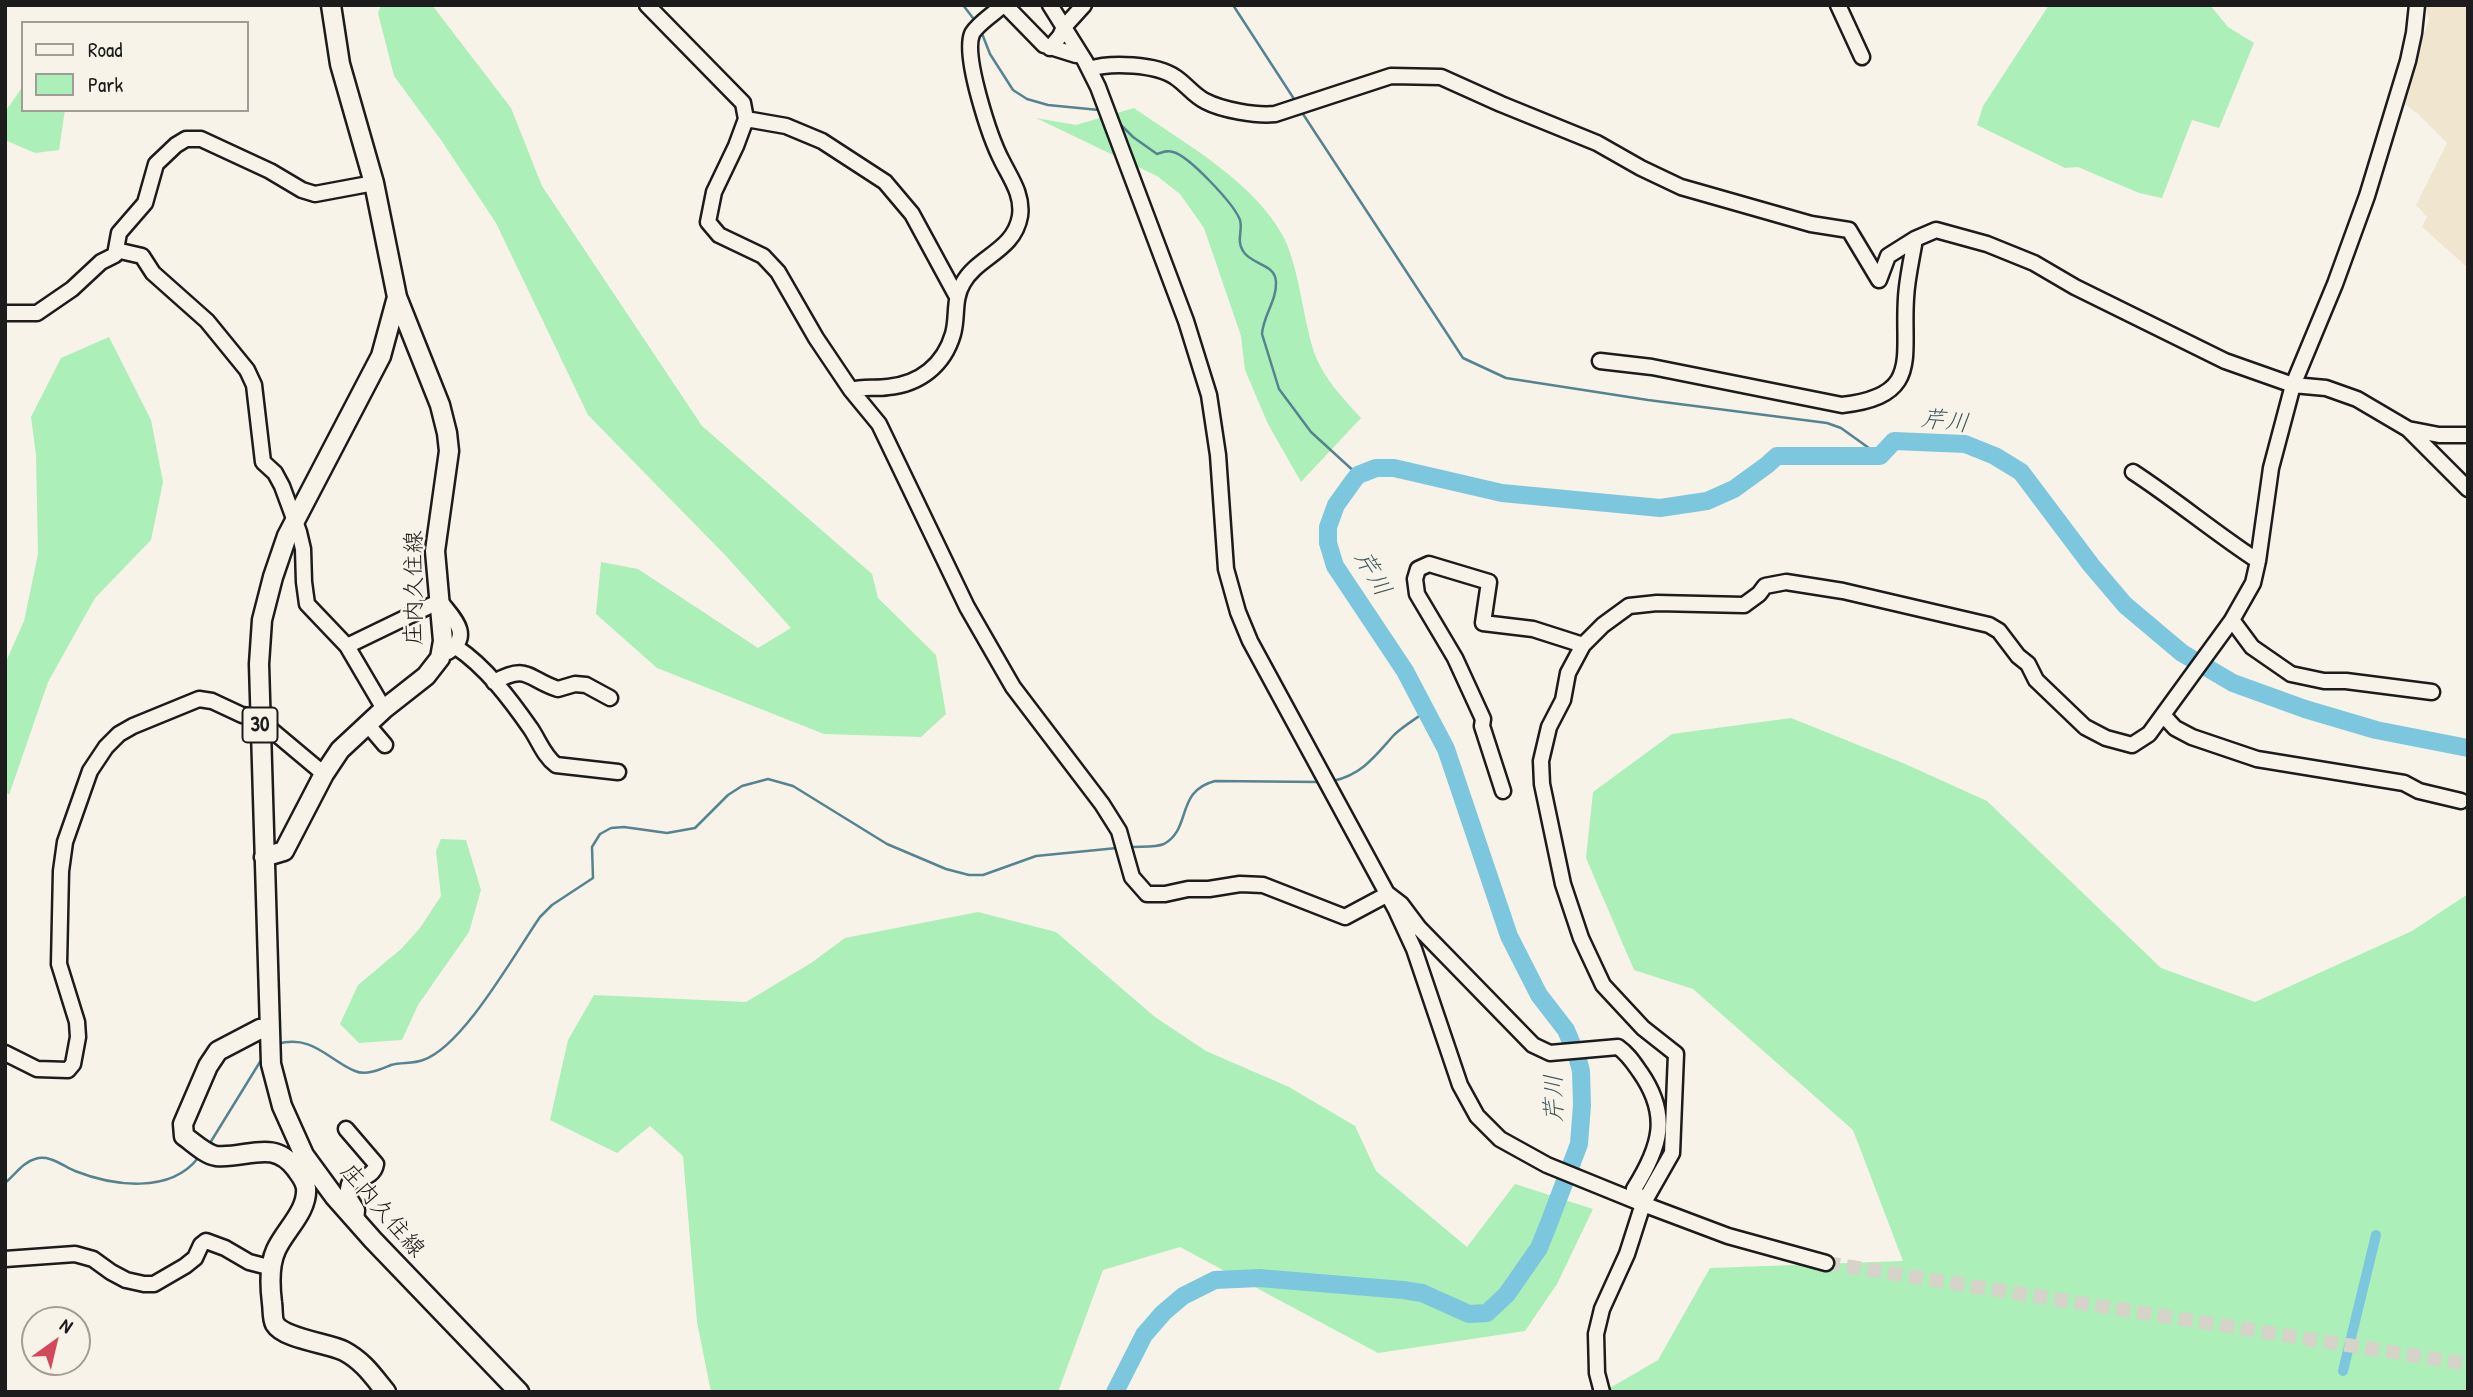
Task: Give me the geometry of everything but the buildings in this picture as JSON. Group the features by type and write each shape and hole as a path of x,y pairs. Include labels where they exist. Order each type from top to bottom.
{"main road":[{"name":"庄内久住線","path":"264,857 284,851 324,774 340,750 384,709 426,676 440,658 443,641 435,551 449,451 447,433 440,405 397,297 373,183 340,64 331,5"},
{"name":"庄内久住線","path":"397,297 381,356 295,521 273,577 262,620 259,664 260,720 271,1064 282,1106 304,1155 324,1182 356,1221 519,1392"},
{"name":"庄内久住線","path":"269,1028 260,1029 218,1051 208,1066 183,1124 184,1136 207,1153 217,1156 264,1152 279,1154 291,1163 304,1179 306,1189 303,1205 276,1251 272,1268 274,1323 283,1332 342,1350 352,1356 363,1363 386,1392"}],"street":[{"path":"647,5 743,103 746,118 714,192 708,222 719,235 763,256 778,272 816,338 851,390 880,424 967,607 1013,687 1102,804 1119,831 1132,877 1147,894 1241,884 1263,885 1345,917 1388,894"},
{"path":"851,390 859,387 889,387 918,380 943,358 954,332 957,295 965,279 1014,233 1021,214 1018,190 1002,161 982,106 969,49 973,32 1004,5 1037,40 1050,48 1076,55 1080,53"},
{"path":"1050,5 1092,75 1136,184 1186,321 1209,395 1218,455 1223,539 1230,586 1243,624 1388,894 1414,949 1460,1085 1477,1116 1511,1147 1547,1165 1728,1236 1826,1263"},
{"path":"1050,48 1084,5"},
{"path":"1838,5 1862,57"},
{"path":"1636,1201 1672,1153 1676,1054 1643,1028 1603,985 1581,938 1563,884 1542,784 1541,761 1549,727 1563,700 1567,673 1583,645 1603,625 1629,606 1657,603 1744,605 1765,586 1787,582 1843,591 1989,625 1999,631 2018,656 2028,664 2036,680 2085,727 2106,738 2132,745 2149,734 2228,624 2253,583 2271,468 2293,385 2335,284 2367,196 2407,61 2417,5"},
{"path":"1092,75 1106,65 1128,65 1167,72 1195,96 1208,103 1259,115 1275,114 1391,76 1441,77 1597,143 1681,187 1811,224 1849,230 1880,280 1888,256 1936,230 1987,244 2034,263 2075,287 2225,360 2293,385 2326,388 2357,399 2408,429 2468,489"},
{"path":"746,118 786,126 822,141 885,181 912,214 957,295"},
{"path":"5,313 37,313 72,289 101,262 115,255 119,233 145,203 156,164 186,139 201,139 315,194 373,183"},
{"path":"1600,361 1652,367 1842,405 1869,402 1891,390 1904,372 1906,298 1915,239"},
{"path":"116,250 142,256 153,273 207,321 247,370 254,385 263,462 275,472 282,486 303,549 303,582 307,604 347,646 384,709"},
{"path":"2408,429 2439,435 2468,435"},
{"path":"2133,472 2162,491 2216,534 2258,561"},
{"path":"1503,791 1482,726 1483,719 1455,658 1417,594 1415,579 1418,569 1429,564 1489,582 1483,623 1533,629 1583,645"},
{"path":"347,646 440,601 459,626 460,638 456,647 440,658"},
{"path":"2228,624 2252,647 2291,674 2324,681 2346,681 2432,692"},
{"path":"456,647 472,657 494,682 556,765 618,772"},
{"path":"494,682 520,672 558,689 575,684 586,685 610,698"},
{"path":"5,1053 37,1069 68,1070 73,1063 78,1037 77,1022 59,964 61,872 65,842 90,771 106,747 120,734 199,699 212,701 226,710 260,720 324,774"},
{"path":"2164,716 2175,728 2192,737 2257,759 2404,783 2419,791 2462,801"},
{"path":"368,725 385,745"},
{"path":"1388,894 1401,904 1419,928 1533,1045 1550,1053 1618,1047 1626,1053 1651,1088 1659,1110 1660,1125 1648,1166 1634,1189 1636,1201 1627,1254 1602,1309 1596,1334 1597,1373 1602,1392"},
{"path":"346,1129 376,1164 368,1176 349,1184 347,1194 357,1210 356,1221"},
{"path":"306,1189 324,1182"},
{"path":"5,1259 75,1254 93,1259 126,1280 154,1284 186,1266 206,1241 249,1262 272,1268"}],"shaded area":[{"path":"2425,5 2468,5 2468,268 2422,227 2427,217 2416,205 2447,143 2417,113 2400,101 2429,20"}],"green space":[{"path":"381,5 432,5 511,108 542,186 702,426 872,574 878,598 936,655 946,714 921,737 824,734 657,668 596,614 601,562 638,569 758,648 791,628 726,556 588,415 496,223 441,140 394,76 378,13"},
{"path":"2049,5 2210,5 2228,27 2254,43 2219,128 2192,120 2162,198 2139,193 2078,167 2065,168 1977,125 1983,106"},
{"path":"21,89 21,112 65,112 59,150 35,153 5,140 5,112"},
{"path":"1134,108 1235,180 1270,216 1283,236 1296,275 1309,336 1317,359 1333,386 1361,418 1301,482 1268,424 1245,370 1241,336 1204,228 1180,194 1157,176 1036,118 1076,125"},
{"path":"109,337 151,420 163,482 151,540 95,598 48,682 9,795 5,790 5,664 24,621 38,554 36,455 31,417 61,358"},
{"path":"1791,718 1903,763 1987,801 2161,968 2255,1002 2412,931 2468,894 2468,1392 1603,1392 1658,1360 1710,1268 1903,1261 1853,1130 1693,989 1634,970 1586,858 1593,792 1672,734"},
{"path":"441,839 466,840 481,890 469,932 418,1005 402,1040 359,1043 340,1024 358,985 401,949 420,928 441,896 436,851"},
{"path":"978,912 1056,932 1155,1017 1206,1051 1289,1087 1355,1126 1376,1171 1467,1247 1515,1184 1593,1209 1557,1284 1525,1331 1378,1353 1180,1247 1103,1270 1058,1392 711,1392 697,1322 683,1156 650,1126 617,1153 550,1120 568,1040 594,995 746,1002 811,963 845,938"}],"waterway":[{"path":"963,5 976,22"},
{"path":"1233,5 1296,102"},
{"path":"981,31 990,54 1013,90 1027,99 1048,105 1099,110"},
{"path":"1301,111 1463,358 1506,378 1827,423 1841,428 1880,456"},
{"path":"1118,122 1157,154 1171,151 1180,155 1210,182 1236,213 1240,220 1240,243 1243,251 1275,276 1276,289 1262,334 1279,389 1311,432 1358,475"},
{"name":"芹川","path":"1115,1392 1144,1335 1163,1313 1183,1296 1215,1280 1259,1278 1403,1290 1422,1293 1469,1314 1487,1313 1507,1294 1539,1248 1579,1144 1582,1105 1581,1071 1577,1056 1566,1030 1539,995 1509,936 1446,749 1405,671 1335,566 1328,543 1328,527 1336,505 1358,475 1376,468 1394,468 1502,493 1660,508 1707,501 1734,489 1777,456 1880,456 1894,441 1965,444 1995,456 2021,472 2091,565 2125,605 2182,653 2233,683 2305,709 2376,730 2468,748"},
{"path":"1333,781 1360,769 1398,732 1426,711"},
{"path":"277,1044 301,1042 310,1045 359,1072 423,1060 438,1052 471,1019 540,917 552,905 593,878 592,847 600,834 611,828 624,827 667,833 695,828 728,795 742,786 768,779 793,786 887,844 946,869 969,875 983,875 1036,856 1117,848"},
{"path":"1130,847 1164,844 1178,829 1194,793 1202,786 1215,781 1319,782"},
{"path":"210,1143 263,1057"},
{"path":"5,1183 27,1163 40,1158 51,1159 90,1176 140,1184 172,1177 186,1170 198,1158"},
{"path":"2343,1371 2376,1235"}],"tunnel":[{"path":"1826,1263 2468,1364"}]}
